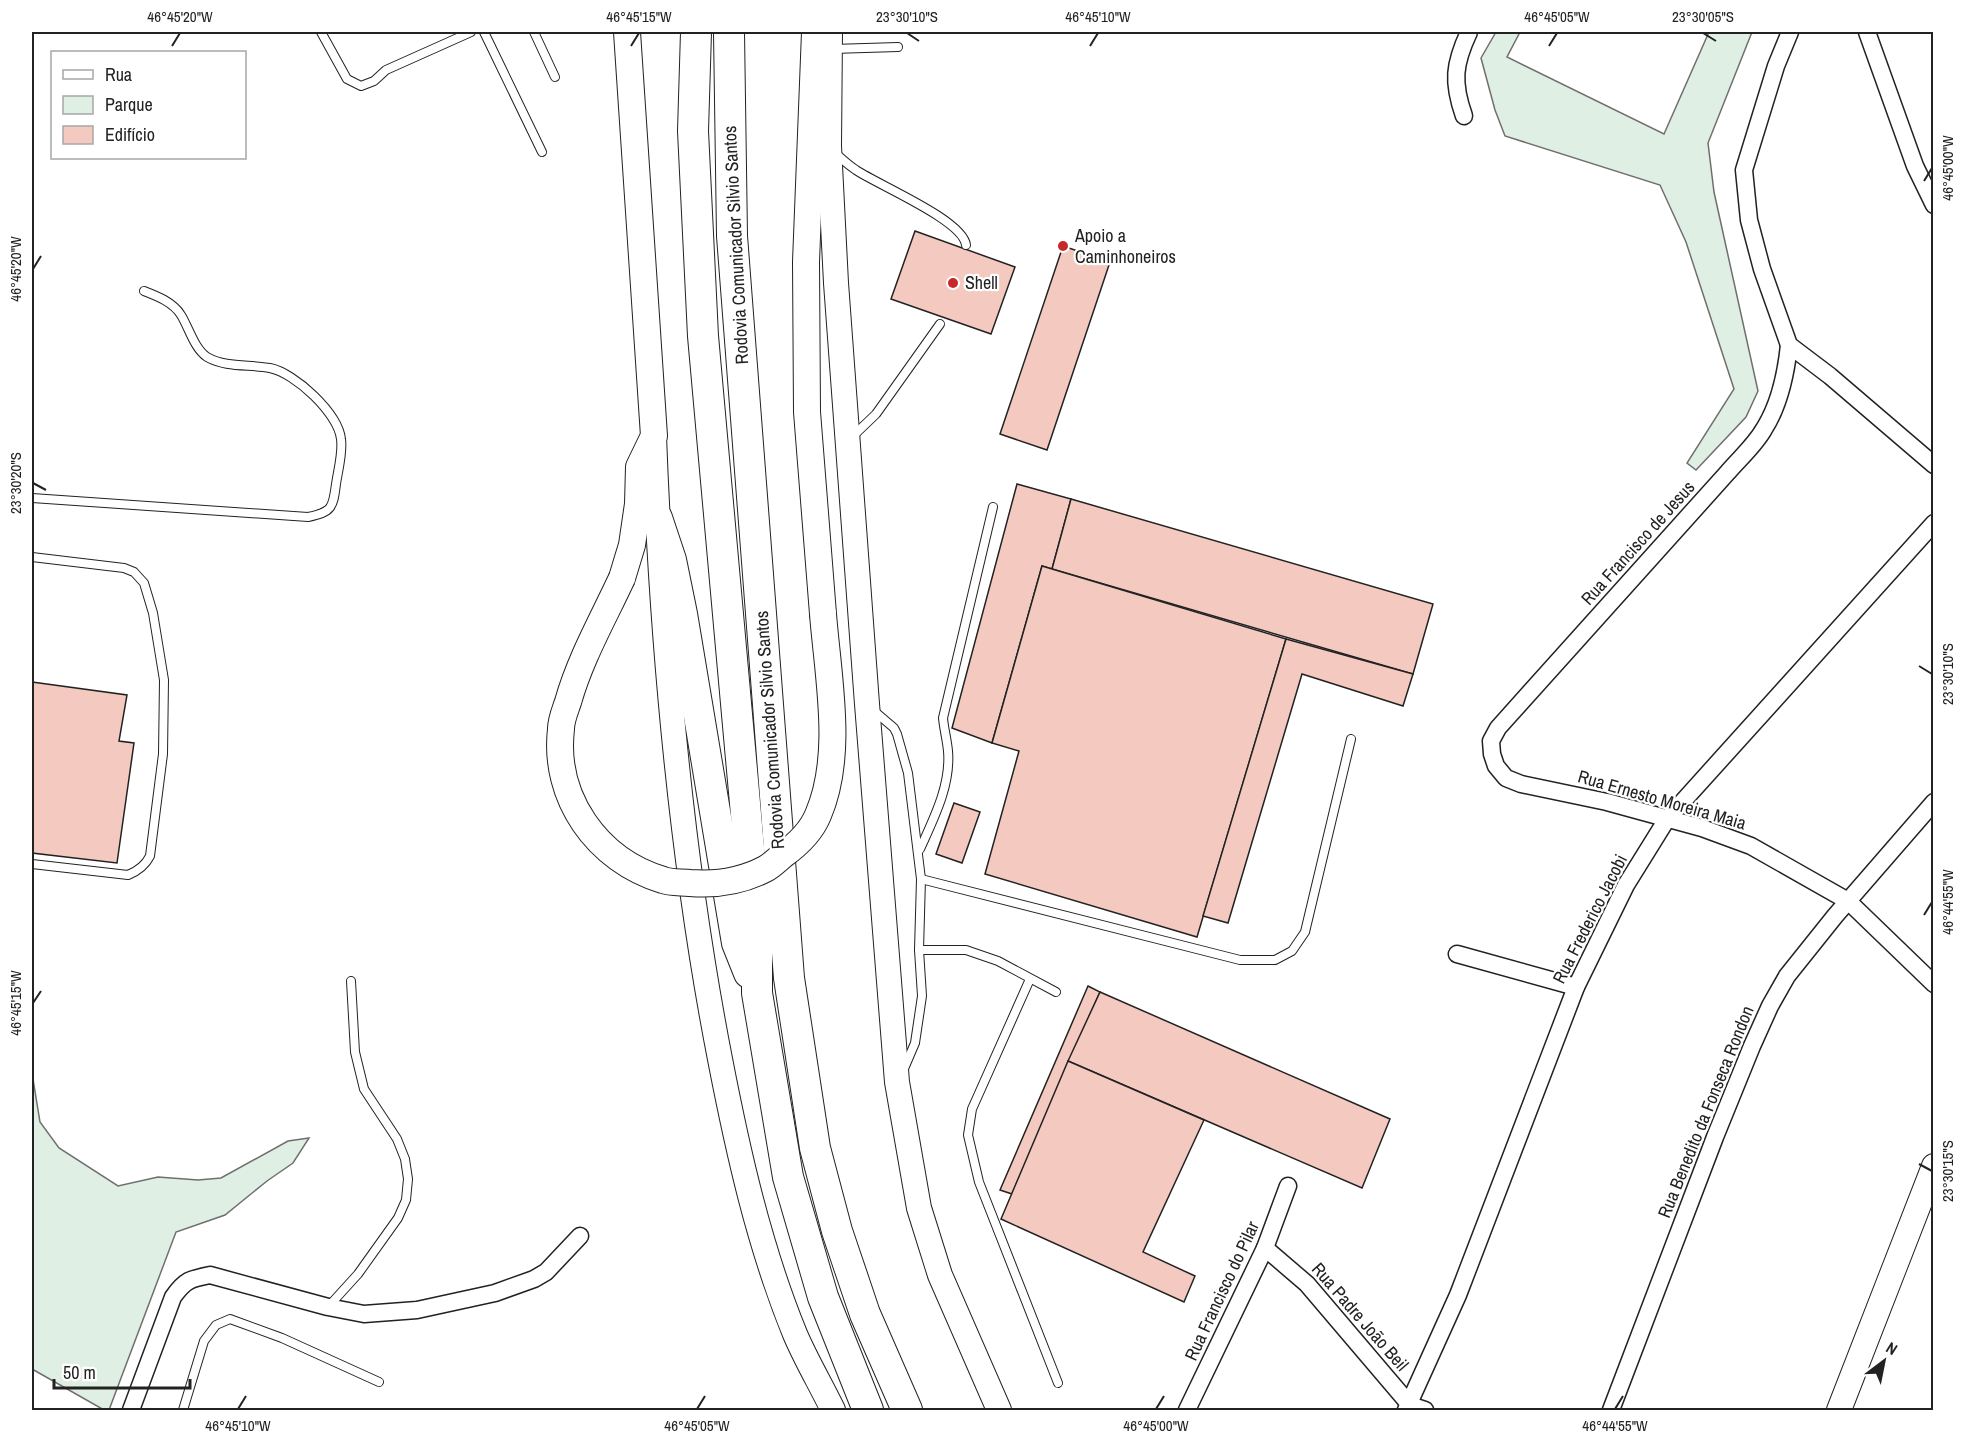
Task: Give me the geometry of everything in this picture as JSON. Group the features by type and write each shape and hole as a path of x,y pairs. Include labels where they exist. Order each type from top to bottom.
{"highway":[{"name":"Rodovia Comunicador Silvio Santos","path":"696,32 693,131 703,336 757,937 757,993 788,1177 822,1297 868,1410"},
{"name":"Rodovia Comunicador Silvio Santos","path":"729,32 732,236 789,978 815,1148 832,1210 865,1314 908,1410"},
{"path":"657,518 671,560 682,614 737,943 757,993"}],"main road":[{"path":"825,37 836,283 897,1082 919,1208 939,1275 999,1410"},
{"path":"654,436 639,467 638,504 632,545 622,578 574,680 561,727 560,758 565,786 582,823 597,841 632,868 665,881 700,884 725,883 764,869 800,842 818,818 829,788 833,732 807,401 806,262 825,37"},
{"path":"629,38 660,568 686,855 709,1002 734,1132 764,1244 795,1335 833,1410"},
{"path":"1839,1410 1934,1166"}],"street":[{"path":"1464,116 1457,95 1455,77 1457,62 1469,32"},
{"path":"1790,32 1776,66 1744,170 1749,220 1762,269 1789,345 1869,408 1934,465"},
{"path":"1867,32 1915,166 1934,205"},
{"name":"Rua Francisco de Jesus","path":"1492,754 1491,741 1498,728 1764,429 1778,400 1787,369 1789,345"},
{"name":"Rua Frederico Jacobi","path":"1414,1409 1576,987 1626,885 1667,819 1934,523"},
{"name":"Rua Ernesto Moreira Maia","path":"1492,754 1496,766 1506,778 1521,784 1607,802 1702,828 1751,846 1848,901 1934,984"},
{"name":"Rua Benedito da Fonseca Rondon","path":"1611,1410 1715,1137 1752,1046 1787,976 1848,901 1934,802"},
{"path":"1457,954 1576,987"},
{"name":"Rua Francisco do Pilar","path":"1187,1410 1265,1248 1288,1186"},
{"path":"131,1410 173,1297 182,1283 193,1278 210,1275 328,1307 364,1314 417,1310 495,1293 534,1280 546,1272 580,1236"},
{"name":"Rua Padre João Beil","path":"1265,1248 1307,1284 1414,1409"}],"lane":[{"path":"321,32 347,79 361,86 374,81 386,70 471,32"},
{"path":"484,32 542,152"},
{"path":"534,32 555,76"},
{"path":"825,37 898,47"},
{"path":"829,146 855,170 896,191 947,222 963,235 966,245"},
{"path":"32,498 308,517 324,514 334,505 341,440 338,427 326,410 296,379 282,371 224,363 207,357 198,347 180,313 164,299 144,291"},
{"path":"848,441 876,414 940,324"},
{"path":"919,850 937,811 947,775 948,749 944,736 943,718 993,507"},
{"path":"32,556 124,568 134,572 144,583 153,613 164,680 163,754 148,860 137,872 128,875 32,864"},
{"path":"867,704 894,728 897,734 908,773 919,850 921,879 919,950 922,996 915,1043 897,1082"},
{"path":"921,879 1240,960 1275,960 1292,951 1305,932 1351,739"},
{"path":"919,950 966,950 998,961 1056,992"},
{"path":"1030,979 972,1109 968,1135 979,1182 1058,1383"},
{"path":"328,1307 358,1274 398,1218 406,1200 408,1179 405,1159 397,1139 364,1089 354,1052 351,981"},
{"path":"183,1410 204,1341 216,1325 230,1319 282,1338 379,1382"}],"green space":[{"path":"1496,32 1520,32 1507,57 1664,134 1709,32 1752,32 1708,143 1714,192 1758,391 1746,417 1696,470 1687,463 1734,389 1686,242 1660,185 1505,136 1495,110 1481,58"},
{"path":"32,1073 40,1122 59,1148 118,1186 158,1177 198,1180 221,1178 288,1141 309,1138 293,1163 225,1215 176,1232 109,1410 104,1410 32,1369"}],"building":[{"name":"Shell","path":"915,231 1015,267 991,334 891,299"},
{"path":"1063,246 1110,262 1047,450 1000,434"},
{"path":"1017,484 1071,499 1052,569 1042,566 992,743 952,728"},
{"path":"1071,499 1433,604 1413,674 1052,569"},
{"path":"1042,566 1286,639 1197,937 985,874 1019,751 992,743"},
{"path":"1286,639 1413,674 1403,706 1302,674 1228,923 1203,916"},
{"path":"32,682 127,695 119,741 134,743 117,863 32,853"},
{"path":"954,803 980,812 962,863 936,854"},
{"path":"1088,986 1100,992 1012,1194 1000,1190"},
{"path":"1100,992 1390,1119 1362,1188 1068,1061"},
{"path":"1068,1061 1204,1120 1143,1252 1195,1276 1184,1302 1001,1219"}],"place":[{"name":"Apoio a Caminhoneiros","path":"1063,246"},
{"name":"Shell","path":"953,283"}]}
